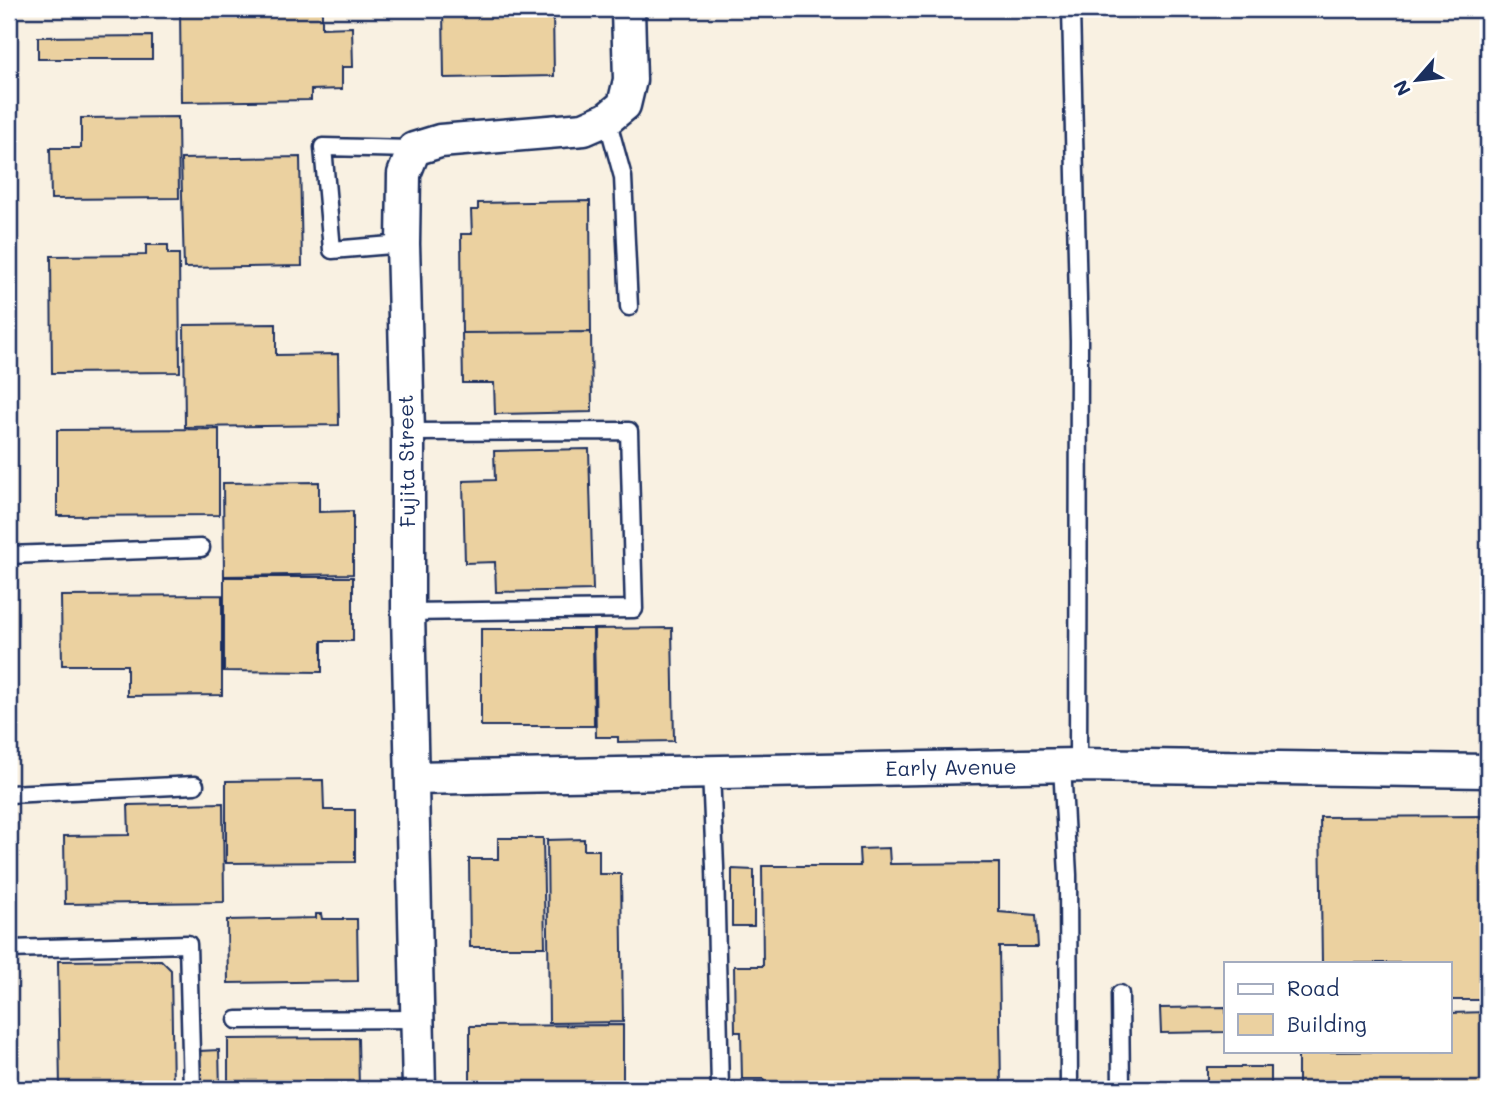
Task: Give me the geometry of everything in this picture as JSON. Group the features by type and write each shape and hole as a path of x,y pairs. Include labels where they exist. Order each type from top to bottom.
{"street":[{"path":"414,149 440,141 584,129 607,119 624,105 630,80 628,9"},
{"name":"Fujita Street","path":"414,149 404,174 403,244 419,1089"},
{"name":"Early Avenue","path":"413,778 1070,765 1488,771"}],"lane":[{"path":"1069,1089 1068,875 1079,341 1072,9"},
{"path":"607,119 623,177 629,307"},
{"path":"403,244 332,250 323,147 414,149"},
{"path":"408,432 629,431 634,610 408,612"},
{"path":"9,555 201,548"},
{"path":"711,772 720,1089"},
{"path":"9,794 195,785"},
{"path":"9,949 188,944 192,1089"},
{"path":"1120,994 1121,1089"},
{"path":"237,1020 418,1019"}],"shaded area":[{"path":"9,9 1488,9 1488,1089 9,1089"}],"building":[{"path":"180,9 322,9 322,28 352,27 353,67 342,67 342,89 311,90 311,100 181,102"},
{"path":"443,9 553,11 554,76 444,78"},
{"path":"152,36 152,59 38,59 38,37"},
{"path":"178,117 179,198 51,199 50,148 81,148 81,118"},
{"path":"300,157 302,266 184,268 181,159"},
{"path":"590,201 591,332 462,333 461,234 472,234 471,210 478,210 478,203"},
{"path":"146,245 168,245 168,254 179,254 180,372 52,373 51,256 146,255"},
{"path":"276,324 276,355 338,354 339,425 185,427 184,325"},
{"path":"591,332 592,412 495,414 494,383 463,383 462,333"},
{"path":"219,429 219,515 57,516 57,430"},
{"path":"589,449 593,590 496,592 495,562 465,563 463,481 495,480 494,451"},
{"path":"319,482 319,512 353,511 353,574 224,576 223,483"},
{"path":"224,577 353,577 353,641 322,641 322,672 224,671"},
{"path":"222,595 222,695 127,696 127,665 62,665 61,596"},
{"path":"672,628 674,741 618,742 618,737 596,737 594,629"},
{"path":"481,629 593,629 594,726 481,726"},
{"path":"323,780 324,810 355,810 355,862 226,863 226,781"},
{"path":"223,803 224,902 65,904 64,836 129,835 128,805"},
{"path":"1488,816 1488,1000 1452,1000 1452,962 1322,962 1320,817"},
{"path":"498,838 543,838 545,947 470,947 469,859 498,859"},
{"path":"584,839 584,850 599,850 599,874 621,874 623,1022 549,1023 547,840"},
{"path":"889,848 890,864 999,863 999,912 1036,915 1038,947 999,947 1001,1089 764,1089 764,1079 742,1079 741,1032 735,1032 734,966 763,966 762,866 860,866 859,849"},
{"path":"732,869 754,870 754,926 732,926"},
{"path":"316,914 321,914 322,919 357,919 358,981 228,983 227,920 316,918"},
{"path":"161,960 171,970 173,1089 60,1089 58,961"},
{"path":"1224,1007 1224,1032 1161,1033 1160,1008"},
{"path":"1488,1012 1488,1089 1298,1089 1298,1052 1452,1052 1452,1013"},
{"path":"623,1025 623,1089 470,1089 470,1026"},
{"path":"358,1038 359,1089 228,1089 228,1039"},
{"path":"219,1050 220,1089 201,1089 199,1051"},
{"path":"1207,1067 1271,1067 1271,1089 1207,1089"}]}
